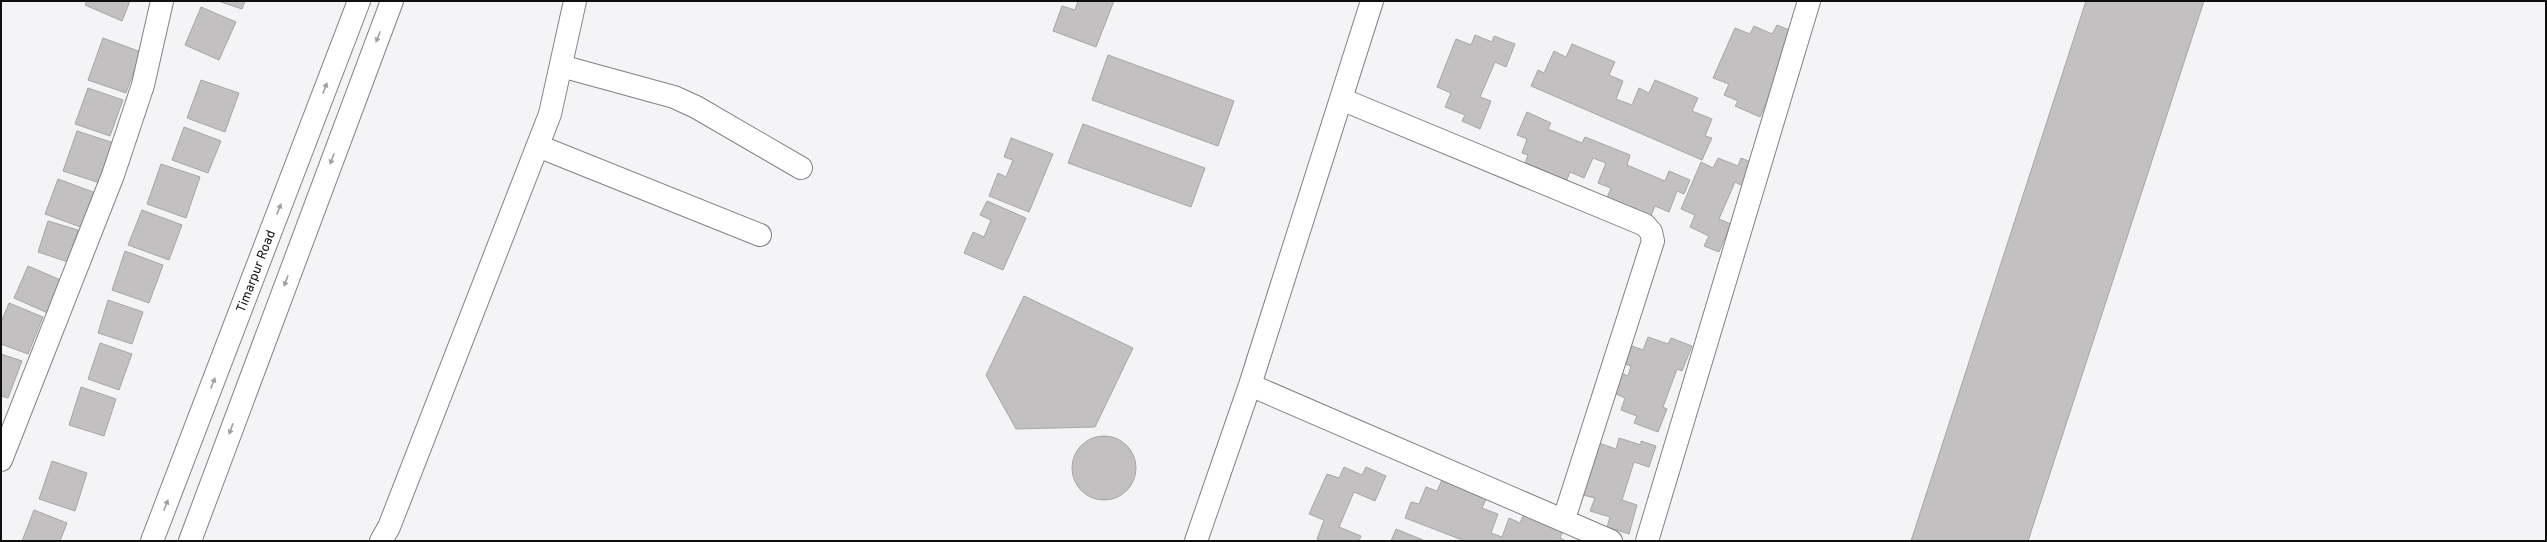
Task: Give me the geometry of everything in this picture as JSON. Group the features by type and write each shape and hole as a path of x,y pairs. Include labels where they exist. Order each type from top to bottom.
{"street":[{"path":"1,460 113,175 143,85 162,1"},
{"name":"Timarpur Road","path":"152,541 359,1"},
{"path":"190,541 392,1"},
{"path":"381,541 389,527 550,114 575,1"},
{"path":"1196,541 1250,385 1372,1"},
{"path":"1646,541 1809,1"},
{"path":"560,66 674,97 696,107 800,168"},
{"path":"1341,99 1645,225 1651,232 1653,241 1564,520"},
{"path":"538,146 760,235"},
{"path":"1250,385 1611,541"}],"building":[{"path":"87,1 130,1 122,21 85,5"},
{"path":"218,1 245,1 242,9"},
{"path":"1078,1 1114,1 1096,47 1053,31 1062,6 1075,10"},
{"path":"2086,1 2204,1 2028,541 1911,541"},
{"path":"201,7 236,22 219,60 185,45"},
{"path":"1777,25 1797,33 1760,117 1735,106 1738,101 1724,95 1729,84 1713,78 1735,28 1750,34 1754,26 1772,34"},
{"path":"1475,35 1492,42 1494,36 1515,44 1506,67 1495,62 1480,97 1491,101 1480,129 1462,121 1465,115 1445,107 1451,93 1437,87 1456,39 1471,45"},
{"path":"103,38 141,52 126,93 88,80"},
{"path":"1572,44 1615,62 1609,75 1623,81 1616,99 1632,105 1639,88 1649,93 1655,80 1698,98 1692,111 1712,119 1705,136 1712,138 1702,160 1531,86 1538,70 1544,73 1554,51 1566,57"},
{"path":"1108,55 1234,101 1218,146 1092,100"},
{"path":"201,80 239,93 225,132 187,118"},
{"path":"88,88 123,100 110,136 75,124"},
{"path":"1527,112 1551,123 1548,129 1582,143 1585,137 1630,155 1627,165 1665,181 1669,171 1690,180 1684,194 1677,191 1669,212 1655,206 1650,218 1606,200 1611,188 1598,183 1606,163 1593,158 1584,178 1570,172 1566,182 1524,166 1528,155 1522,153 1527,139 1517,135"},
{"path":"1083,124 1205,168 1191,207 1068,163"},
{"path":"184,127 221,141 208,173 172,160"},
{"path":"77,131 117,144 103,184 63,171"},
{"path":"1011,138 1053,154 1029,212 989,196 998,173 1006,177 1013,160 1004,157"},
{"path":"1718,158 1738,166 1741,158 1758,165 1747,188 1735,182 1719,219 1731,224 1719,252 1704,246 1709,236 1690,227 1695,215 1681,209 1701,162 1713,168"},
{"path":"161,164 200,177 186,218 147,204"},
{"path":"58,179 96,193 83,228 45,214"},
{"path":"987,201 1026,218 1003,270 964,253 973,232 984,237 991,220 980,215"},
{"path":"142,210 182,225 169,260 128,245"},
{"path":"48,221 78,230 68,262 38,252"},
{"path":"125,251 163,265 149,303 112,290"},
{"path":"28,266 63,281 50,314 14,298"},
{"path":"1024,296 1133,348 1095,427 1016,429 986,375"},
{"path":"108,300 143,312 132,344 98,333"},
{"path":"9,303 43,317 28,354 1,344 1,322"},
{"path":"1648,337 1668,344 1671,338 1692,346 1682,371 1677,369 1663,407 1667,409 1658,432 1634,423 1637,416 1621,410 1625,398 1614,393 1621,373 1628,376 1631,366 1625,364 1632,346 1643,350"},
{"path":"100,343 132,354 119,390 88,379"},
{"path":"1,354 22,361 8,398 1,396"},
{"path":"81,387 116,399 104,436 69,425"},
{"path":"1098,436 1110,436 1127,445 1134,456 1136,468 1134,480 1127,491 1110,500 1098,500 1086,495 1077,486 1072,474 1072,462 1077,450 1086,441"},
{"path":"1619,438 1641,445 1641,441 1656,446 1649,467 1634,462 1622,500 1637,505 1629,534 1607,527 1610,517 1590,511 1595,498 1583,495 1599,443 1616,449"},
{"path":"52,461 87,473 75,511 39,499"},
{"path":"1344,467 1362,475 1366,467 1386,476 1375,501 1354,492 1339,527 1361,536 1359,541 1322,541 1317,539 1324,520 1309,514 1327,474 1339,478"},
{"path":"1442,480 1487,497 1482,508 1498,514 1491,533 1502,537 1509,518 1520,523 1525,511 1565,527 1560,538 1566,541 1465,541 1405,518 1411,502 1419,504 1426,487 1437,491"},
{"path":"34,510 67,523 60,541 22,541"},
{"path":"1396,529 1423,540 1391,541"}]}
